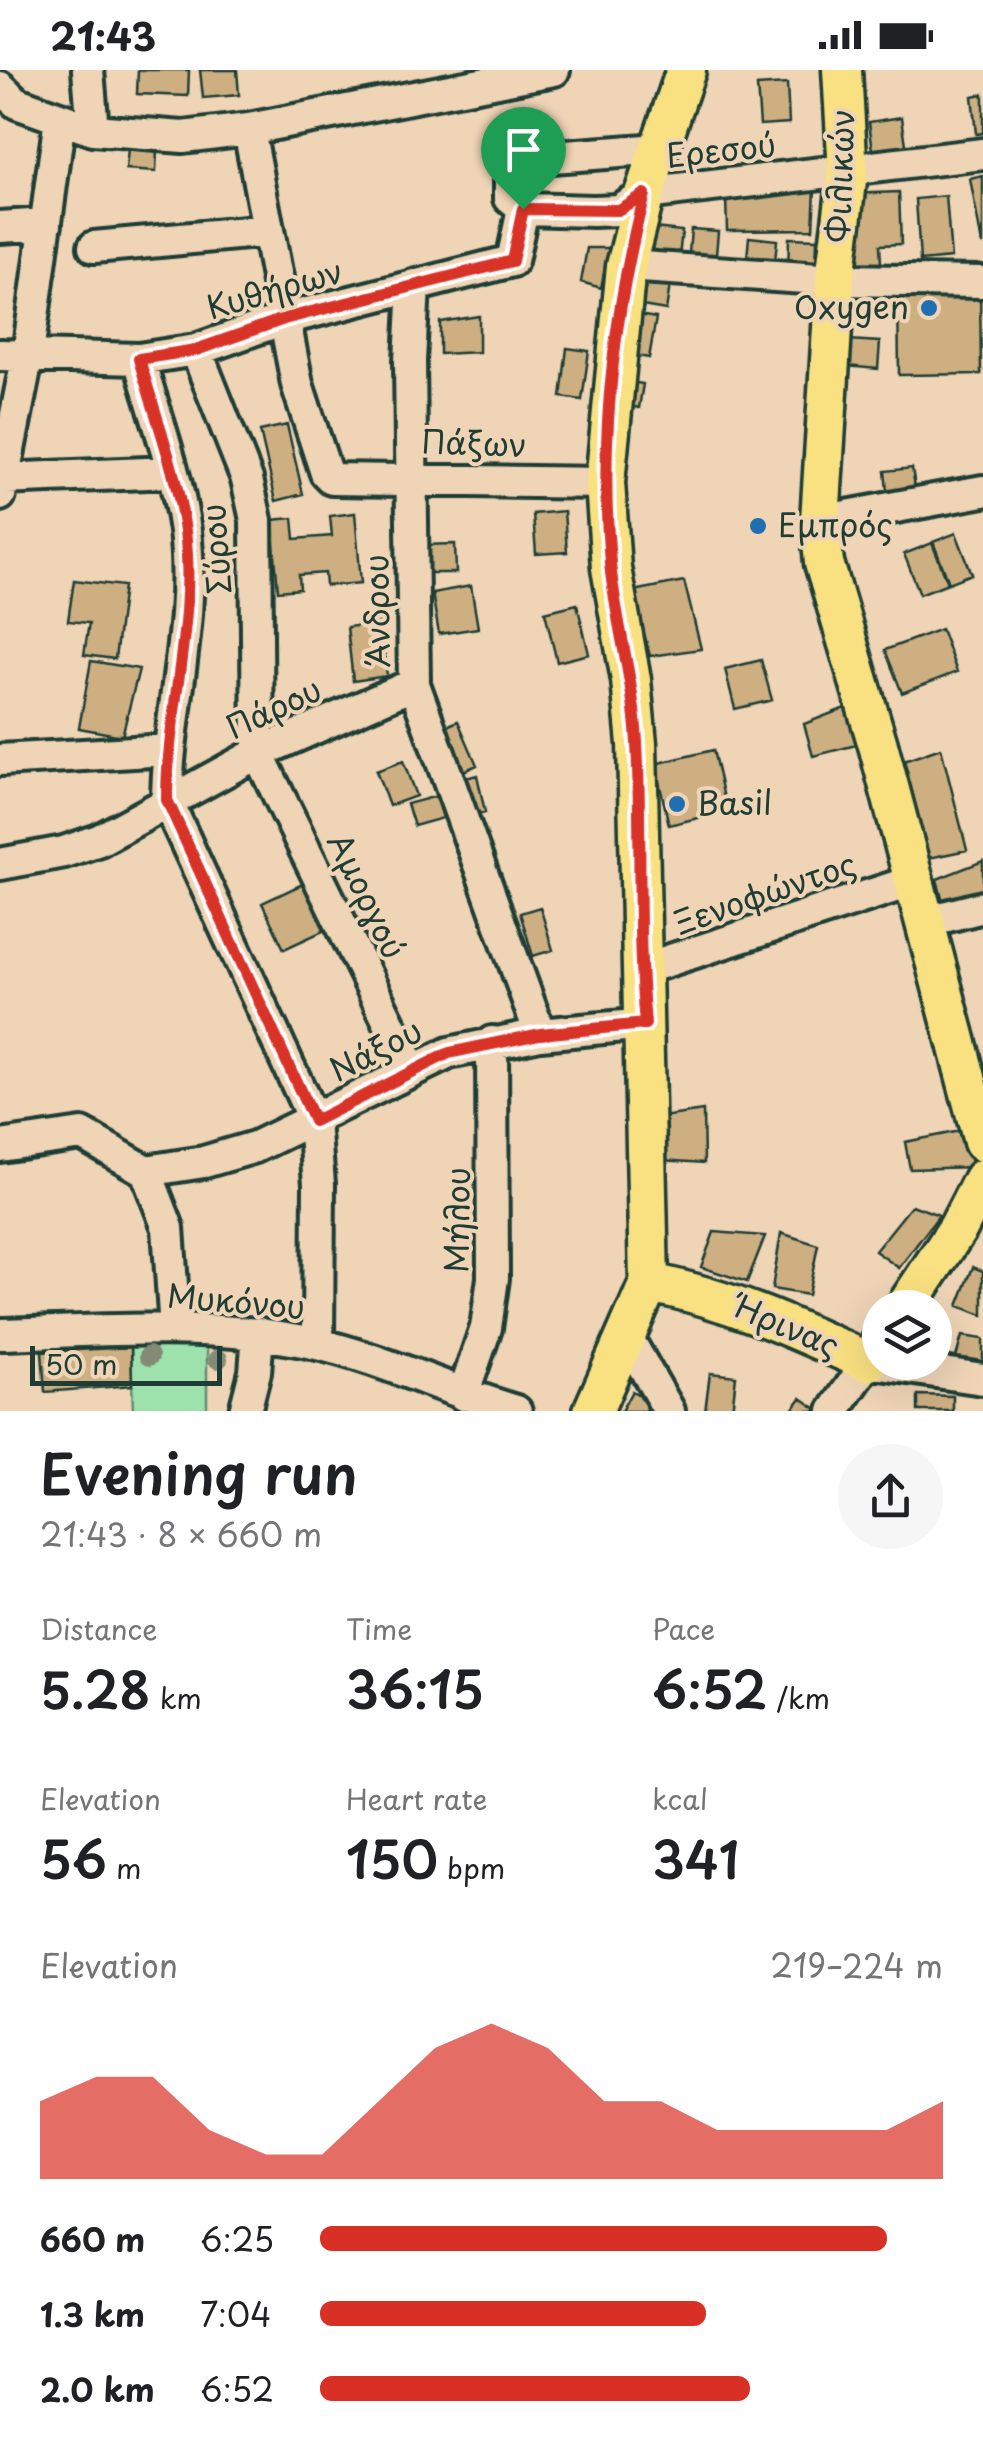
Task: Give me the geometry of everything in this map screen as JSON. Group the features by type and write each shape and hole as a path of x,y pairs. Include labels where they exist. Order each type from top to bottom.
{"main road":[{"path":"592,1411 650,1283 637,744 631,680 611,568 605,483 626,266 644,194 686,70"},
{"name":"Φιλικών","path":"842,70 848,173 836,280 820,521 834,608 878,745 924,922 977,1084 983,1142"},
{"path":"917,1290 958,1228 983,1179"},
{"name":"Ήρινας","path":"650,1283 705,1294 862,1349"}],"street":[{"path":"88,70 93,130"},
{"path":"0,88 17,102 93,130 143,138 248,129 554,70"},
{"path":"60,118 46,224 14,355 1,484 172,472"},
{"path":"248,129 284,319"},
{"path":"523,209 510,198 510,160 660,149"},
{"name":"Ερεσού","path":"523,209 618,210 644,194 848,173 983,154"},
{"name":"Κυθήρων","path":"14,355 139,359 196,350 284,319 512,261 523,209"},
{"path":"0,227 46,224"},
{"path":"94,247 268,231"},
{"path":"626,266 836,280 983,282"},
{"name":"Άνδρου","path":"414,285 414,684 540,1034"},
{"name":"Πάξων","path":"284,319 297,384 326,472 341,480 411,477 605,483"},
{"name":"Σύρου","path":"196,350 247,479 256,520 258,753"},
{"path":"139,359 185,532 186,601 167,750 167,800 314,1121 319,1184 318,1344"},
{"path":"820,521 983,491"},
{"name":"Πάρου","path":"0,864 64,852 99,840 258,753 414,684"},
{"path":"0,760 167,750"},
{"name":"Αμοργού","path":"258,753 412,1070"},
{"name":"Ξενοφώντος","path":"640,970 912,881"},
{"path":"924,922 983,907"},
{"name":"Νάξου","path":"146,1171 204,1162 314,1121 449,1053 540,1034 645,1024"},
{"name":"Μήλου","path":"463,1395 486,1328 493,1278 492,1042"},
{"path":"0,1146 82,1134 146,1171 168,1228 175,1328"},
{"name":"Μυκόνου","path":"0,1334 175,1328 258,1333 318,1344 516,1411"},
{"path":"245,1411 258,1333"},
{"path":"628,1338 669,1411"},
{"path":"834,1411 862,1370"},
{"name":"Ήρινας","path":"952,1372 983,1379"}],"green space":[{"path":"207,1346 207,1411 133,1411 131,1347"}],"building":[{"path":"138,70 189,70 188,96 137,94"},
{"path":"200,70 237,70 239,95 203,98"},
{"path":"787,84 789,123 760,125 757,86"},
{"path":"983,94 983,133 976,134 972,96"},
{"path":"902,117 908,159 875,164 869,122"},
{"path":"128,149 157,149 156,172 126,170"},
{"path":"983,176 983,244 982,244 970,179"},
{"path":"815,188 813,229 727,230 726,197"},
{"path":"899,192 901,244 880,245 881,263 851,264 849,194"},
{"path":"946,196 951,258 920,261 916,199"},
{"path":"654,228 682,231 678,265 651,262"},
{"path":"691,229 718,231 715,267 688,265"},
{"path":"749,237 777,240 774,272 746,269"},
{"path":"789,238 817,239 816,273 788,272"},
{"path":"587,248 609,248 601,288 581,282"},
{"path":"648,275 671,279 666,310 642,306"},
{"path":"980,288 981,374 899,375 898,290"},
{"path":"633,314 656,318 649,358 626,354"},
{"path":"479,316 479,352 440,354 440,322"},
{"path":"848,340 880,342 878,369 846,366"},
{"path":"567,348 589,351 582,400 561,397"},
{"path":"624,381 643,384 639,408 620,404"},
{"path":"287,425 303,494 276,501 260,431"},
{"path":"912,468 915,487 887,491 885,471"},
{"path":"564,511 567,552 536,554 533,514"},
{"path":"355,513 361,583 326,586 325,573 299,575 300,589 278,591 272,520 293,518 295,539 332,536 330,516"},
{"path":"956,533 972,574 949,583 933,542"},
{"path":"932,543 948,583 920,594 904,554"},
{"path":"455,544 456,573 422,573 421,545"},
{"path":"74,580 124,586 115,659 84,655 89,623 68,621"},
{"path":"684,581 701,649 650,656 633,591"},
{"path":"471,586 478,628 439,634 432,593"},
{"path":"577,604 589,654 557,662 545,612"},
{"path":"381,623 387,676 353,681 347,627"},
{"path":"941,629 957,672 902,693 885,650"},
{"path":"761,660 772,700 735,709 725,669"},
{"path":"91,661 139,669 122,736 79,728"},
{"path":"858,703 864,743 813,756 804,724"},
{"path":"458,721 477,765 457,774 438,730"},
{"path":"941,748 967,850 919,860 895,764"},
{"path":"713,750 727,811 669,825 655,764"},
{"path":"403,761 416,796 389,806 376,771"},
{"path":"477,775 485,812 469,816 462,779"},
{"path":"437,796 443,818 414,826 407,804"},
{"path":"983,861 983,896 944,906 937,879"},
{"path":"311,880 332,927 284,949 262,903"},
{"path":"540,907 553,950 533,956 520,913"},
{"path":"703,1111 704,1163 661,1160 662,1117"},
{"path":"965,1130 973,1167 910,1169 905,1142"},
{"path":"912,1205 939,1215 899,1268 875,1251"},
{"path":"714,1232 765,1236 747,1282 701,1267"},
{"path":"781,1233 818,1245 808,1295 772,1289"},
{"path":"973,1267 983,1271 983,1315 958,1306"},
{"path":"962,1336 983,1339 983,1374 953,1368"},
{"path":"131,1347 132,1385 45,1392 42,1352"},
{"path":"710,1373 736,1376 732,1411 705,1411"},
{"path":"632,1391 657,1405 654,1411 621,1411"},
{"path":"918,1395 953,1396 953,1411 918,1411"},
{"path":"801,1398 820,1411 791,1411"}],"place":[{"name":"Oxygen","path":"929,308"},
{"name":"Εμπρός","path":"758,526"},
{"name":"Basil","path":"677,804"}],"route":[{"path":"644,194 619,314 605,483 611,568 631,680 637,744 640,970 645,1024 540,1034 449,1053 314,1121 167,800 167,750 186,601 185,532 139,359 196,350 284,319 356,304 512,261 523,209 618,210 644,194"}]}
